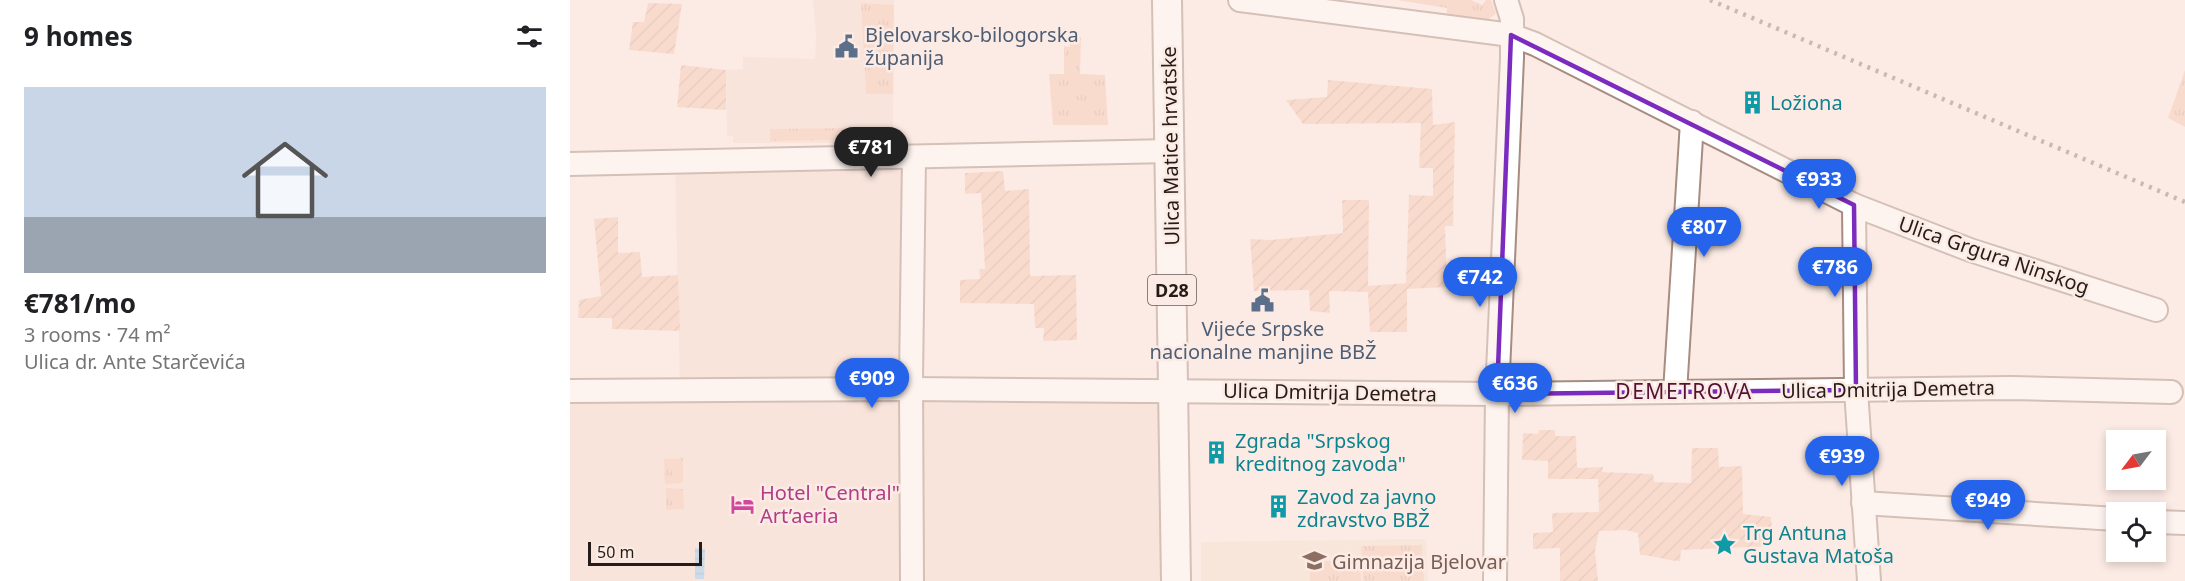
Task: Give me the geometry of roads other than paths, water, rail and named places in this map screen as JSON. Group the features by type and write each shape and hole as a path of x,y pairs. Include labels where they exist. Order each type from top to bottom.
{"main road":[{"name":"Ulica Matice hrvatske","path":"1167,0 1176,581"}],"street":[{"name":"Ulica Grgura Ninskog","path":"1240,0 1511,35 1535,44 1854,205 1970,250 2156,310"},
{"path":"1495,581 1497,393 1512,19 1506,0"},
{"path":"1675,392 1692,122"},
{"path":"570,164 1170,151"},
{"path":"912,581 911,389 914,157"},
{"path":"1854,205 1856,390 1869,581"},
{"name":"Ulica Dmitrija Demetra","path":"570,391 911,389 1497,393 2010,388 2171,392"},
{"path":"1863,503 2106,518"},
{"path":"2166,523 2185,524"}],"water":[{"path":"695,548 705,549 704,579 695,579"}],"railway":[{"path":"1710,0 2185,202"}],"place":[{"name":"Bjelovarsko-bilogorska županija","path":"847,46"},
{"name":"Ložiona","path":"1752,102"},
{"name":"Vijeće Srpske nacionalne manjine BBŽ","path":"1263,300"},
{"name":"Zgrada \"Srpskog kreditnog zavoda\"","path":"1217,452"},
{"name":"Hotel \"Central\" Art’aeria","path":"742,504"},
{"name":"Zavod za javno zdravstvo BBŽ","path":"1279,507"},
{"name":"Trg Antuna Gustava Matoša","path":"1725,544"},
{"name":"Gimnazija Bjelovar","path":"1314,561"}],"district":[{"name":"DEMETROVA","path":"1684,391"}]}
